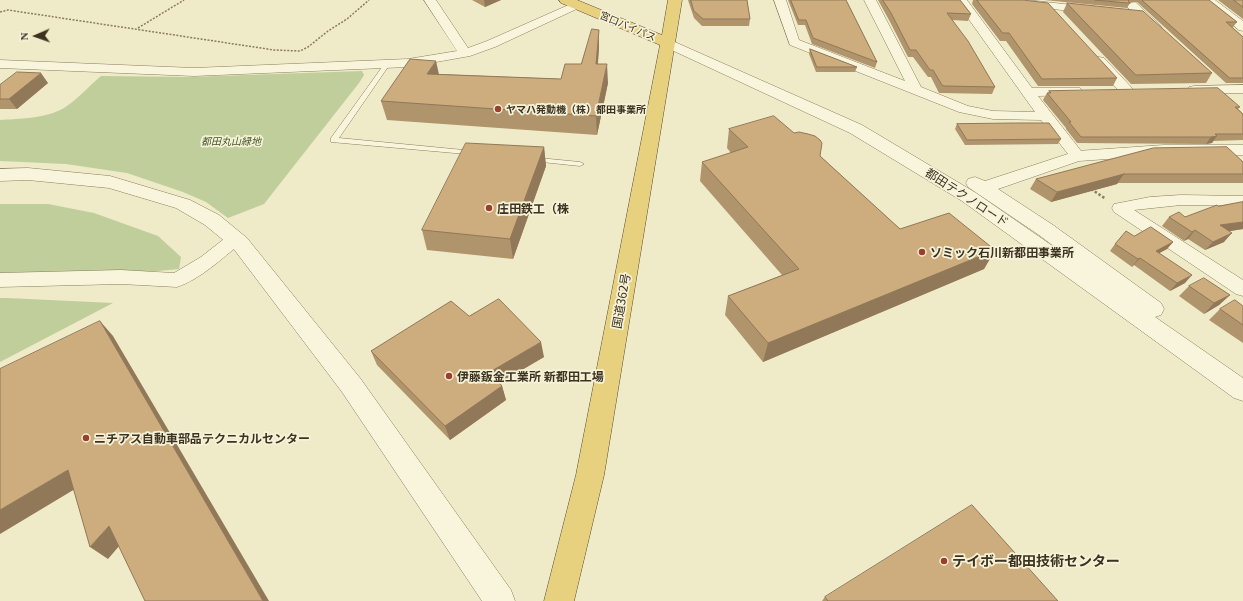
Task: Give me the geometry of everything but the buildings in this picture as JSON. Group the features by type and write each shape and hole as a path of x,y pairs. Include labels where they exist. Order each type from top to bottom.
{"highway":[{"name":"宮口バイパス","path":"596,0 669,38"},
{"name":"国道362号","path":"559,601 590,475 675,0"},
{"name":"宮口バイパス","path":"572,2 669,38"}],"street":[{"path":"430,0 465,53"},
{"path":"780,0 794,42 959,107 985,114 1046,116"},
{"path":"870,0 916,90"},
{"path":"961,0 1077,156"},
{"path":"994,0 1103,11"},
{"path":"1126,0 1165,36"},
{"path":"1208,0 1243,27"},
{"path":"0,64 194,72 387,64 436,60 465,53 491,44 572,2"},
{"path":"1048,5 1058,17"},
{"path":"1126,13 1142,15"},
{"name":"都田テクノロード","path":"669,38 782,79 853,112 912,145 983,188 1046,230 1243,376"},
{"name":"都田テクノロード","path":"669,38 856,129 940,178 970,197 1243,391"},
{"path":"1090,51 1126,90"},
{"path":"1211,79 1222,90"},
{"path":"1182,90 1243,89"},
{"path":"1111,91 1142,90"},
{"path":"1028,92 1088,91"},
{"path":"983,188 1077,156 1164,150 1243,150"},
{"path":"0,175 28,174 74,178 110,182 132,187 183,204 212,220 235,239 351,385 500,601"},
{"path":"1120,208 1136,203 1152,201 1243,201"},
{"path":"1120,208 1243,289"},
{"path":"0,280 121,277 177,280 207,261 235,239"}],"lane":[{"path":"387,64 334,140 485,154"},
{"path":"525,158 580,164"}],"path":[{"path":"138,29 184,0"},
{"path":"0,12 8,10 274,50 300,51 308,47 369,0"},
{"path":"1090,188 1120,208"}],"green space":[{"name":"都田丸山緑地","path":"362,71 364,75 359,83 264,204 228,218 206,202 183,192 127,173 66,164 0,161 0,120 50,114 64,108 74,101 101,76 189,77"},
{"path":"0,204 48,204 94,213 158,236 181,257 179,269 147,272 0,275"},
{"path":"0,298 7,298 113,303 0,362"}],"place":[{"name":"ヤマハ発動機（株）都田事業所","path":"498,109"},
{"name":"庄田鉄工（株","path":"489,208"},
{"name":"ソミック石川新都田事業所","path":"922,252"},
{"name":"伊藤鈑金工業所 新都田工場","path":"449,376"},
{"name":"ニチアス自動車部品テクニカルセンター","path":"86,438"},
{"name":"テイボー都田技術センター","path":"944,561"}]}
